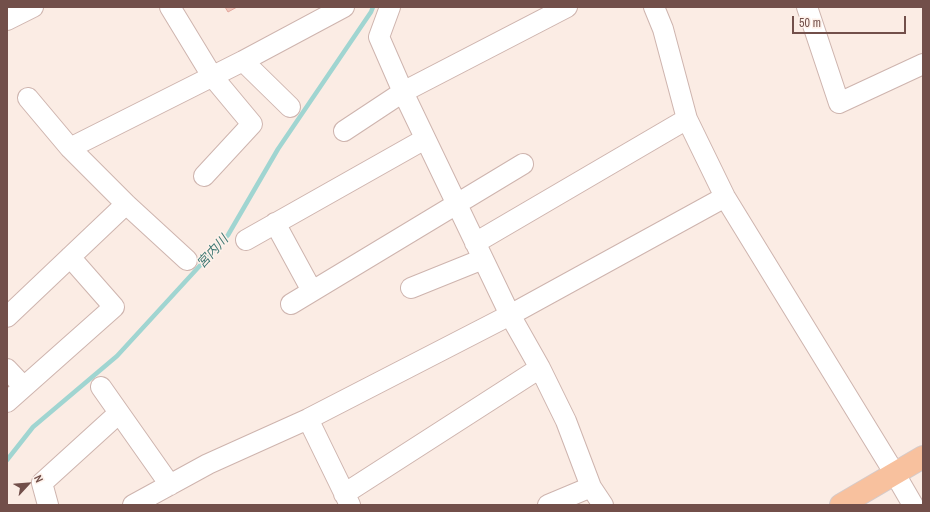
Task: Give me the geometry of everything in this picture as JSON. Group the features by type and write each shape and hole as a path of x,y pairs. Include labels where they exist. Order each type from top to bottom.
{"main road":[{"path":"841,505 923,457"}],"street":[{"path":"11,14 33,7"},
{"path":"170,7 212,76 252,124 204,177"},
{"path":"70,148 243,61 344,7"},
{"path":"390,7 379,38 425,139 510,315 540,368 566,421 591,488 603,505"},
{"path":"344,131 403,92 567,7"},
{"path":"654,7 663,29 687,119 725,197 913,505"},
{"path":"807,7 839,103 923,64"},
{"path":"243,61 290,107"},
{"path":"28,98 70,148 126,204 187,260"},
{"path":"411,288 479,251 687,119"},
{"path":"246,240 425,139"},
{"path":"291,304 523,164"},
{"path":"133,505 162,495 208,464 308,420 510,315 725,197"},
{"path":"7,317 126,204"},
{"path":"275,223 312,291"},
{"path":"7,402 114,307 70,257"},
{"path":"7,368 24,387"},
{"path":"308,420 347,499 540,368"},
{"path":"101,387 119,413 162,495"},
{"path":"48,505 42,483 119,413"},
{"path":"548,505 591,488"}],"building":[{"path":"225,7 237,7 228,12"}],"waterway":[{"name":"宮内川","path":"7,460 33,427 117,356 228,235 278,149 373,7"}]}
